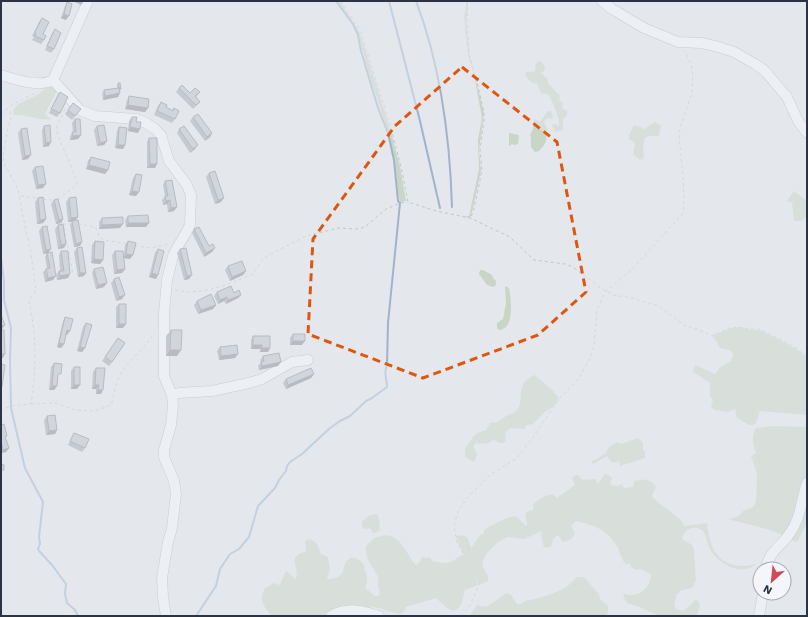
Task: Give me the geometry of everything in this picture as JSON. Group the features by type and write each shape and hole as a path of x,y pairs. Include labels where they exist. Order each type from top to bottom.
{"street":[{"path":"49,82 88,1"},
{"path":"602,1 612,9 644,28 682,43 701,43 734,52 760,67 787,97 798,120 807,132"},
{"path":"1,75 24,81 49,82 80,110 90,115 136,119 150,125 161,135 169,161 187,185 191,195 190,225 173,256 166,288 163,325 164,376 172,395 173,406 173,417 164,450 164,457 174,481 176,494 172,528 162,578 166,616"},
{"path":"172,395 178,393 212,391 249,383 262,379 292,362 308,360"},
{"path":"767,561 771,554 787,538 797,522 807,483"},
{"path":"758,616 761,601"},
{"path":"331,616 342,611 351,610 367,612 379,616"}],"path":[{"path":"341,1 361,32 392,132 408,202"},
{"path":"467,1 469,53 484,112 480,145 482,171 473,212 470,218"},
{"path":"461,616 470,606 479,585 475,571 457,543 454,526 458,511 468,497 490,475 517,458 559,399 575,383 591,356 594,346 597,310 606,291 629,272 683,213 683,177 679,135 681,124 692,93 693,76 691,64 682,43"},
{"path":"1,114 15,103 34,94 49,82"},
{"path":"20,196 50,200 58,199 77,185 73,170 57,134 57,126 70,100"},
{"path":"8,109 12,116 5,136 3,161 12,175 20,196 36,290 29,302 35,332 35,356 31,404"},
{"path":"166,288 188,292 209,290 231,283 253,274 262,260 306,236 338,228 358,229 365,227 386,209 400,202 408,202 436,211 470,218 510,237 534,260 565,264 573,267 599,287 613,295 632,298 658,306 685,326 697,329 712,336 726,329 736,327 762,330 795,347 807,357"},
{"path":"70,224 63,224 73,274"},
{"path":"78,224 95,227 99,237 104,240 151,248 163,246 175,240 180,242"},
{"path":"1,411 11,406 49,402 75,410 95,410 111,405 114,398 115,385 119,376 146,345 155,331 163,325"}],"highlighted area":[{"path":"462,67 557,142 586,292 538,335 423,378 308,334 313,239 395,126"}],"green space":[{"path":"337,1 340,1 360,33 391,132 400,167 406,201 400,202 395,160 366,64 359,35 354,24"},
{"path":"466,1 468,4 466,22 469,53 484,113 479,150 481,171 470,218 464,216 469,216 479,169 478,140 482,118 474,74 468,55 464,16"},
{"path":"538,61 545,67 545,70 541,73 548,79 548,83 560,96 559,100 562,102 562,108 567,111 567,115 563,120 563,130 555,132 552,125 556,124 559,126 559,120 549,95 541,93 537,84 531,82 525,75 526,72 535,71 535,66"},
{"path":"50,85 58,89 45,114 51,119 14,115 13,111 18,104 37,95"},
{"path":"548,111 551,111 553,117 552,119 547,118 544,122 548,130 545,132 546,140 541,149 535,152 531,147 530,135 533,129 534,119 540,122"},
{"path":"655,122 661,126 659,136 649,136 645,138 643,148 644,156 643,159 640,160 633,154 635,144 629,140 629,135 634,125 645,129"},
{"path":"509,133 519,135 518,144 512,144 509,146"},
{"path":"794,191 807,201 807,215 802,221 794,221 792,203 787,201"},
{"path":"480,270 492,275 496,281 496,285 493,287 487,285 479,274"},
{"path":"505,286 509,288 511,312 508,324 505,328 500,330 497,329 497,323 503,319 506,303"},
{"path":"736,327 762,331 795,348 807,358 807,415 760,411 756,423 749,425 737,418 735,409 728,412 714,410 711,406 713,400 710,396 710,383 693,372 695,365 715,374 720,367 731,361 733,357 732,352 720,348 712,336"},
{"path":"535,375 559,398 554,406 545,412 533,424 526,425 524,430 520,428 510,428 505,433 506,440 504,443 499,443 494,440 486,444 476,443 473,446 477,454 474,462 465,457 465,449 477,433 486,430 490,423 498,422 516,411 521,401 521,392 524,383"},
{"path":"774,426 807,427 807,479 787,537 770,530 728,519 737,517 743,511 753,507 756,501 757,474 751,456 756,453 753,444 753,435 756,428"},
{"path":"638,438 643,443 645,458 620,466 619,461 612,463 607,456 593,464 591,462 605,454 609,447 617,442 621,444"},
{"path":"605,474 612,478 610,483 611,485 617,486 622,484 624,488 633,487 634,481 644,480 652,482 656,487 652,496 653,498 681,520 684,526 707,523 712,545 716,554 720,558 725,562 737,566 752,565 752,567 737,569 724,564 710,549 703,531 696,528 687,530 682,539 692,545 694,550 696,580 693,587 682,590 677,594 674,606 676,609 683,611 695,600 698,601 700,605 697,616 660,616 628,604 625,601 623,593 628,595 638,594 649,584 651,574 642,569 636,570 631,567 629,563 627,565 622,559 618,548 610,536 605,532 576,521 571,526 575,533 572,538 563,542 558,535 554,538 551,546 548,548 543,546 541,536 542,531 524,539 508,537 498,542 487,553 482,562 488,576 488,581 479,585 456,536 463,535 467,537 471,548 480,535 483,534 485,529 507,518 516,516 526,526 526,512 533,510 533,505 542,498 553,494 557,498 575,485 572,478 575,475 579,475 583,480 596,479 598,484"},
{"path":"807,486 807,523 797,542 792,540 781,550"},
{"path":"376,514 379,519 380,530 373,533 370,528 364,529 362,521 370,515"},
{"path":"386,535 396,538 400,542 416,565 420,562 421,557 431,558 431,561 448,563 463,554 474,571 478,585 465,590 459,607 454,611 447,608 436,598 406,607 404,612 400,614 371,607 367,611 330,616 272,616 264,606 262,596 265,588 274,583 279,585 286,571 296,579 297,575 295,560 299,554 305,552 305,541 309,539 316,543 321,554 328,557 330,569 327,579 339,576 343,572 344,565 350,559 358,559 365,566 364,570 367,583 365,588 375,596 378,596 380,593 378,577 368,560 366,546 374,538"},
{"path":"577,577 584,577 599,594 600,599 608,606 606,616 469,616 477,605 489,605 506,593 511,595 517,604 520,604 527,600 543,597 556,592 573,582"}],"building":[{"path":"67,2 72,4 69,16 64,14"},
{"path":"42,18 49,22 43,34 46,36 44,40 35,36 35,32"},
{"path":"55,29 61,33 54,49 47,46"},
{"path":"118,83 120,83 120,90"},
{"path":"182,85 190,93 195,88 200,92 195,96 200,102 196,105 179,88"},
{"path":"119,88 120,93 105,96 104,90"},
{"path":"60,92 68,97 60,113 51,109"},
{"path":"129,96 149,99 148,108 128,105"},
{"path":"161,102 173,111 174,108 179,111 175,119 157,111"},
{"path":"73,103 81,109 75,116 68,110"},
{"path":"198,114 212,133 207,137 193,117"},
{"path":"132,117 137,117 136,122 141,122 140,129 130,127"},
{"path":"75,119 80,119 81,135 73,136 72,132 76,132"},
{"path":"50,125 51,142 46,143 44,126"},
{"path":"104,125 107,141 100,143 97,126"},
{"path":"184,126 198,145 193,149 179,129"},
{"path":"119,127 127,128 125,145 118,145"},
{"path":"27,128 31,155 25,156 21,129"},
{"path":"149,138 157,138 157,164 150,164"},
{"path":"91,157 110,162 108,170 89,165"},
{"path":"43,166 46,184 38,185 35,167"},
{"path":"215,171 224,198 218,200 209,173"},
{"path":"136,174 142,175 139,192 132,191"},
{"path":"172,180 177,207 171,208 170,200 166,201 165,196 168,196 165,181"},
{"path":"43,197 46,219 40,220 38,198"},
{"path":"76,197 78,217 71,218 69,198"},
{"path":"58,199 63,219 59,220 54,200"},
{"path":"148,215 149,223 128,223 128,216"},
{"path":"123,217 123,224 102,225 102,218"},
{"path":"78,220 82,242 76,244 72,221"},
{"path":"63,224 66,244 61,245 58,225"},
{"path":"47,226 51,249 46,250 42,227"},
{"path":"199,227 209,246 213,244 215,248 206,253 194,229"},
{"path":"95,241 104,242 103,260 94,259"},
{"path":"128,241 136,243 133,255 126,254"},
{"path":"82,247 86,273 80,273 77,248"},
{"path":"186,248 192,275 187,276 180,249"},
{"path":"158,249 164,251 158,275 152,273"},
{"path":"61,251 68,251 70,274 60,276 59,271 64,271"},
{"path":"115,251 123,251 125,269 117,270"},
{"path":"52,252 56,276 48,278 46,269 50,268 47,253"},
{"path":"242,261 246,271 232,277 228,266"},
{"path":"103,267 107,283 98,285 94,269"},
{"path":"119,277 125,295 119,297 114,279"},
{"path":"231,286 234,293 239,290 241,295 228,300 227,297 220,300 217,292"},
{"path":"211,294 216,305 201,310 197,301"},
{"path":"119,304 126,304 126,324 119,324"},
{"path":"1,315 5,325 1,326"},
{"path":"65,317 73,319 70,331 67,330 64,344 59,343"},
{"path":"86,323 92,325 85,348 80,347"},
{"path":"1,330 4,330 5,354 1,354"},
{"path":"171,330 182,330 181,350 170,350"},
{"path":"293,334 305,334 305,341 293,341"},
{"path":"253,336 270,336 270,348 262,348 262,345 253,345"},
{"path":"118,338 125,343 112,362 105,357"},
{"path":"237,345 238,354 221,356 220,347"},
{"path":"279,353 281,362 262,366 261,362 264,361 263,356"},
{"path":"54,363 62,364 61,374 58,374 57,386 52,386"},
{"path":"1,364 5,365 2,387 1,387"},
{"path":"74,367 80,367 80,385 74,385"},
{"path":"96,368 105,368 103,390 98,390 99,385 95,385"},
{"path":"311,368 314,374 288,385 286,379"},
{"path":"55,415 57,430 49,431 47,416"},
{"path":"4,424 7,436 5,437 9,448 3,450 1,441 1,425"},
{"path":"74,433 89,439 85,448 70,441"},
{"path":"1,464 4,465 4,470 1,470"}],"waterway":[{"path":"196,616 216,586 220,569 230,554 239,549 249,537 258,506 275,488 290,462 302,454 330,428 350,416 366,401 387,387 385,373 387,365 388,323 400,203 398,201 394,160 388,133 378,108 361,51 358,35 353,24 336,1"},
{"path":"389,1 420,121 440,208"},
{"path":"416,1 431,50 442,102 449,155 452,207"},
{"path":"1,258 4,281 4,300 11,328 11,408 25,468 43,502 39,537 40,544 38,549 66,584 65,594 67,603 75,610 78,616"}]}
